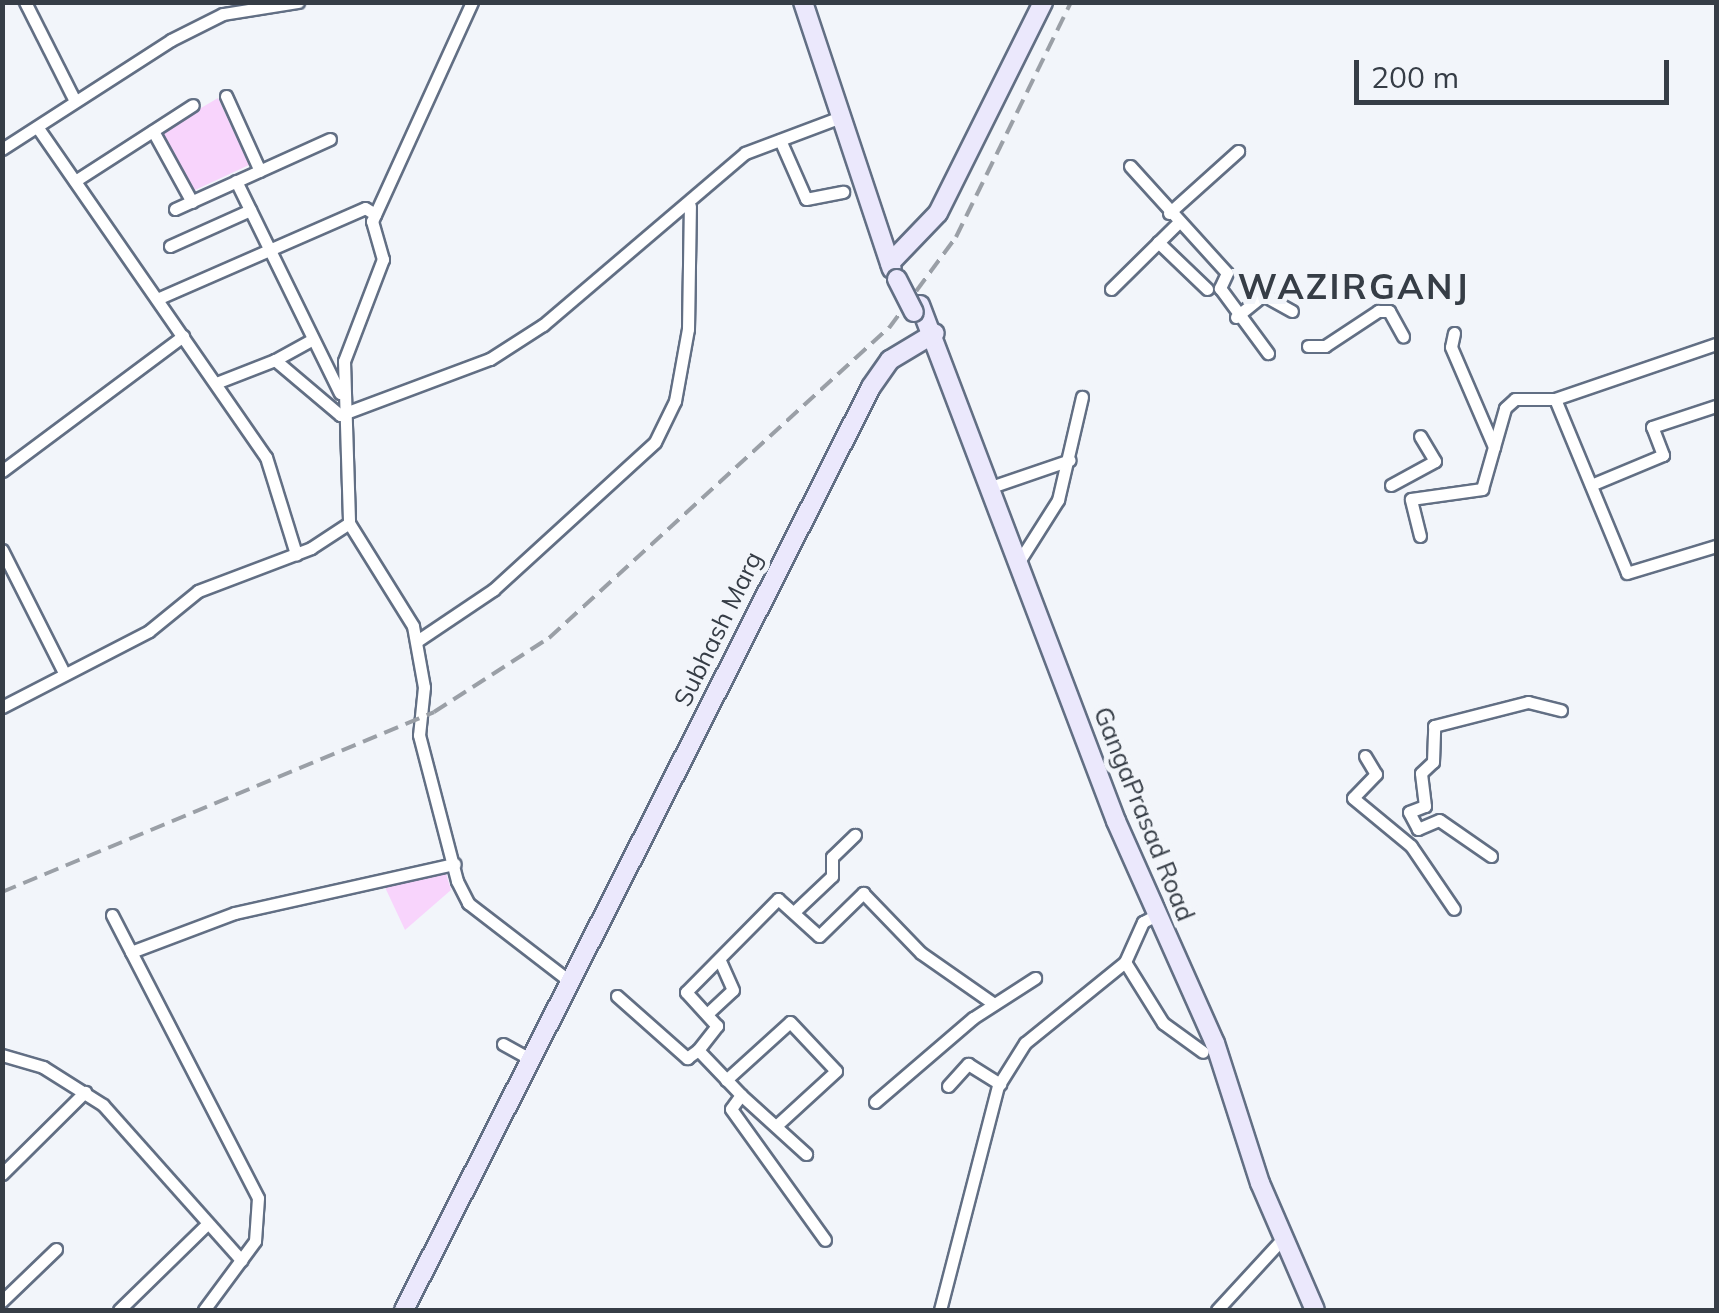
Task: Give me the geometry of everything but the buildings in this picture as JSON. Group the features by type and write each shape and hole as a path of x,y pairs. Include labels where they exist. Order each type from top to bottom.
{"street":[{"path":"25,2 74,99"},
{"path":"2,149 40,131 74,99 224,14 298,2"},
{"path":"472,2 375,214 372,236 383,259 358,311 340,415 349,523 398,594 417,641 424,687 419,736 468,902 568,980"},
{"path":"803,2 897,267 932,335"},
{"path":"814,2 897,267"},
{"path":"897,267 938,213 1043,2"},
{"path":"226,96 260,171"},
{"path":"75,182 193,105"},
{"path":"340,415 490,359 690,206 746,153 842,117"},
{"path":"40,131 266,457 296,554"},
{"path":"153,131 192,202"},
{"path":"175,210 330,138"},
{"path":"780,140 806,198 842,192"},
{"path":"1110,289 1158,242 1173,218 1238,151"},
{"path":"1130,166 1227,274 1220,288 1236,317 1268,354"},
{"path":"236,182 342,397"},
{"path":"417,641 493,590 655,442 675,401 688,330 690,206"},
{"path":"157,299 365,208 375,214"},
{"path":"170,246 250,210"},
{"path":"1158,242 1207,289"},
{"path":"1236,317 1263,295 1292,311"},
{"path":"1308,346 1325,346 1378,311 1389,312 1404,336"},
{"path":"1454,333 1451,346 1494,447"},
{"name":"GangaPrasad Road","path":"932,335 1018,563 1316,1310"},
{"name":"Subhash Marg","path":"404,1310 870,387 890,360 932,335"},
{"path":"2,472 183,336"},
{"path":"216,383 275,360 313,339"},
{"path":"1420,536 1411,499 1424,491 1482,489 1504,408 1515,399 1555,399 1716,344"},
{"path":"275,360 340,415"},
{"path":"1018,563 1050,520 1070,460 1082,397"},
{"path":"1555,399 1627,573 1716,546"},
{"path":"1590,485 1663,455 1652,427 1716,406"},
{"path":"1391,485 1435,461 1420,436"},
{"path":"991,487 1070,460"},
{"path":"1418,469 1424,491"},
{"path":"2,708 62,670 149,631 198,590 296,554 349,523"},
{"path":"2,550 62,670"},
{"path":"1418,830 1409,812 1425,806 1421,774 1433,762 1434,726 1528,702 1561,710"},
{"path":"1365,756 1376,774 1353,798 1405,839 1454,909"},
{"path":"1405,839 1439,820 1492,856"},
{"path":"796,911 832,876 832,857 855,835"},
{"path":"132,952 235,912 456,864"},
{"path":"617,996 687,1058 717,1026 686,992 778,899 796,911 818,936 863,894 921,953 994,1004"},
{"path":"940,1310 1000,1084 1024,1043 1125,962 1143,922 1158,914"},
{"path":"112,915 258,1198 255,1240 204,1310"},
{"path":"706,1014 733,990 720,961"},
{"path":"1125,962 1163,1023 1204,1052"},
{"path":"876,1102 994,1004 1035,978"},
{"path":"726,1080 790,1022 836,1071 777,1125"},
{"path":"503,1044 530,1059"},
{"path":"698,1050 806,1154"},
{"path":"2,1055 85,1092 241,1260"},
{"path":"948,1086 968,1064 1000,1084"},
{"path":"2,1174 85,1092"},
{"path":"742,1095 730,1109 825,1240"},
{"path":"119,1310 208,1223"},
{"path":"1218,1310 1285,1236"},
{"path":"2,1301 56,1249"}],"shaded area":[{"path":"218,98 249,165 193,191 160,132"},
{"path":"445,870 451,890 405,930 383,883"}],"railway":[{"path":"2,892 434,712 549,638 889,328 956,237 1071,2"}],"district":[{"name":"WAZIRGANJ","path":"1354,286"}]}
